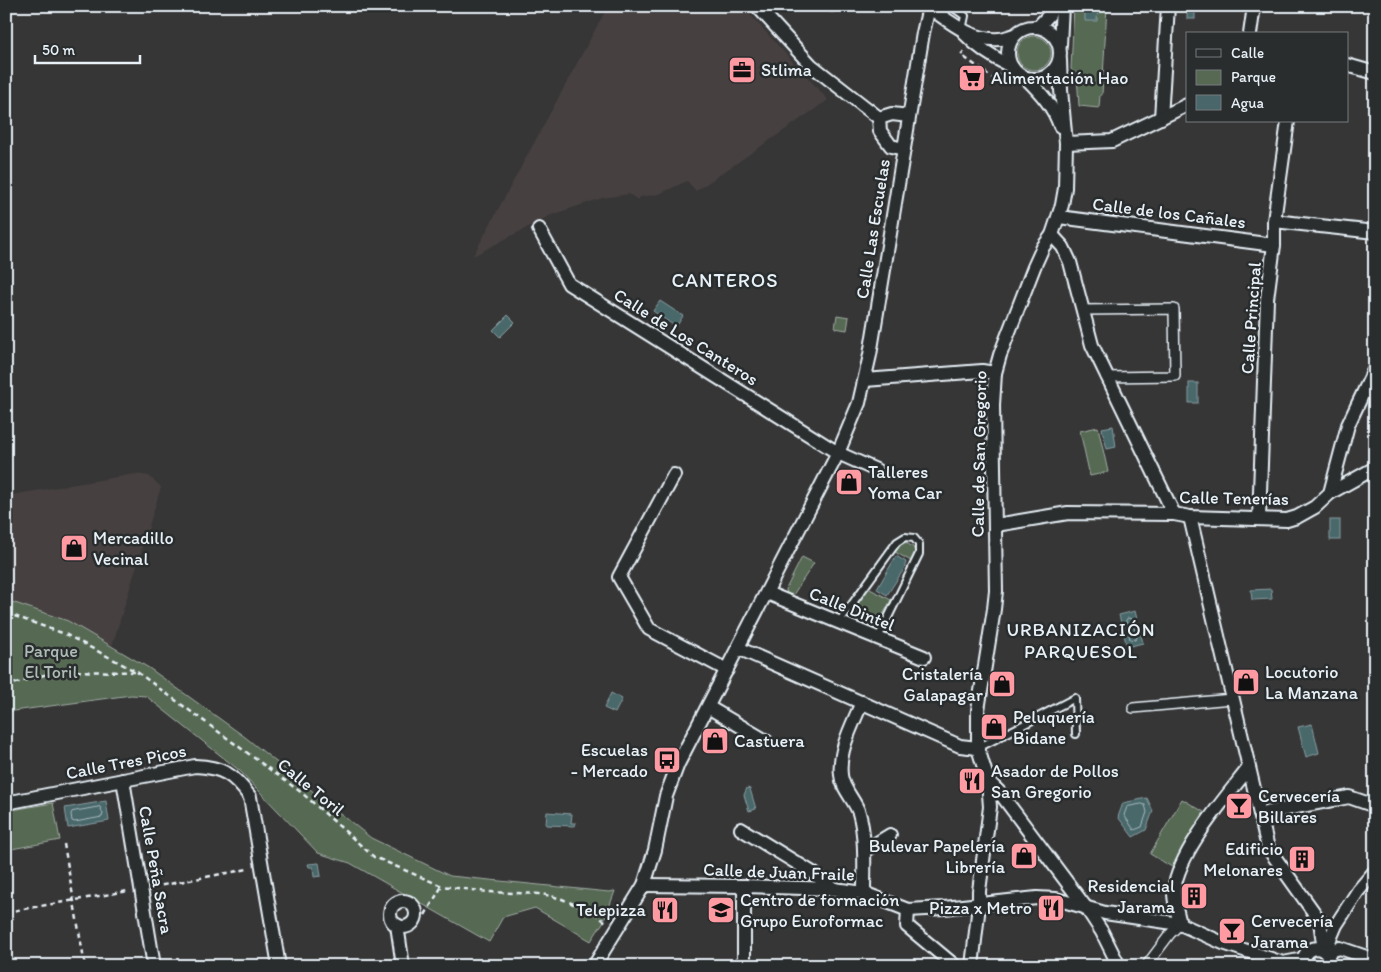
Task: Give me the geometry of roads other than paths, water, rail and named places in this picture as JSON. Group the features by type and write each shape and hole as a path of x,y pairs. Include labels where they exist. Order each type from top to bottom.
{"street":[{"path":"757,6 811,66 880,118"},
{"path":"1038,27 1049,15 1053,6"},
{"path":"1015,35 1009,45 1008,56 1012,67 1018,74 1026,78 1042,78 1050,74 1060,60 1062,6"},
{"path":"1161,118 1168,6"},
{"path":"1250,32 1254,6"},
{"path":"928,7 962,30 976,36 999,39 1015,35 1030,27 1038,27 1048,30 1055,36 1060,45"},
{"name":"Calle Las Escuelas","path":"597,965 644,885 649,872 664,806 678,764 838,454 859,403 865,380 928,7"},
{"path":"962,30 990,56 1012,67"},
{"name":"Calle de San Gregorio","path":"972,966 990,807 988,781 978,748 978,710 994,609 996,525 993,405 995,373 1000,355 1043,247 1052,235 1059,217 1065,188 1066,143 1060,90 1060,60"},
{"path":"1348,65 1375,73"},
{"name":"Calle de San Gregorio","path":"1026,78 1051,106 1066,143"},
{"path":"1066,143 1112,141 1186,106"},
{"path":"880,118 892,114 909,116"},
{"path":"880,118 880,131 892,146 904,148"},
{"name":"Calle Principal","path":"1259,519 1266,300 1274,245 1274,220 1288,122"},
{"name":"Calle de los Cañales","path":"1059,217 1274,245"},
{"path":"1274,220 1375,232"},
{"name":"Calle de Los Canteros","path":"539,229 568,284 838,454"},
{"path":"1052,235 1067,254 1092,345 1174,514"},
{"path":"1083,310 1174,309 1176,376 1106,377"},
{"path":"1330,493 1348,425 1375,368"},
{"path":"865,380 982,371 995,373"},
{"path":"838,454 876,470"},
{"name":"Calle Tenerías","path":"996,525 1068,513 1174,514 1190,518 1287,520 1315,507 1330,493 1375,468"},
{"path":"674,475 619,576 649,629 727,670"},
{"path":"1190,518 1268,848 1320,921 1325,951 1329,959 1328,966"},
{"name":"Calle Dintel","path":"767,593 924,657"},
{"path":"738,648 960,746 978,748"},
{"path":"1133,708 1232,699"},
{"path":"862,702 843,752 841,776 848,794 859,812 864,851 864,893"},
{"path":"708,707 766,741"},
{"name":"Calle Tres Picos","path":"6,803 195,766 210,766 224,771 239,781 250,797 279,966"},
{"path":"1146,966 1180,924 1174,892 1179,870 1191,847 1248,769"},
{"name":"Calle Peña Sacra","path":"123,780 154,966"},
{"name":"Calle de San Gregorio","path":"988,781 1017,816 1087,909 1119,966"},
{"path":"1260,814 1329,804 1349,797 1375,806"},
{"path":"741,829 814,873 834,889"},
{"path":"864,851 890,835"},
{"path":"1325,951 1336,925 1358,891 1375,871"},
{"name":"Calle de Juan Fraile","path":"644,885 834,889 864,893 908,910 979,905 1037,898 1056,899 1087,909 1180,924 1263,961 1305,962 1305,955 1312,949 1320,948 1325,951"},
{"path":"744,886 744,966"},
{"path":"908,910 907,926 955,966"},
{"path":"397,925 403,966"},
{"path":"1325,951 1340,948 1375,960"}],"lane":[{"path":"951,6 965,16 962,30"},
{"path":"839,622 896,542 906,537 914,538 919,544 919,554 878,638"},
{"path":"978,748 1074,698 1076,734"}],"water":[{"path":"1085,6 1098,6 1097,21 1085,21"},
{"path":"1187,6 1195,6 1195,19 1187,19"},
{"path":"660,301 683,316 676,327 653,311"},
{"path":"508,315 515,322 500,337 493,330"},
{"path":"1189,383 1198,383 1198,403 1189,403"},
{"path":"1113,426 1116,447 1107,449 1102,428"},
{"path":"1330,520 1340,520 1340,540 1330,540"},
{"path":"896,556 906,562 904,569 887,595 877,589"},
{"path":"1271,589 1272,599 1252,600 1251,590"},
{"path":"1135,611 1143,643 1127,647 1119,615"},
{"path":"611,693 622,699 615,713 604,708"},
{"path":"1312,724 1319,753 1306,757 1298,727"},
{"path":"747,788 750,789 756,809 749,811 744,795"},
{"path":"1147,798 1153,811 1146,830 1133,837 1118,817 1123,803"},
{"path":"106,801 109,821 68,828 65,808"},
{"path":"547,812 572,814 571,823 576,823 575,826 546,825"},
{"path":"319,863 321,876 314,877 313,867 309,867 308,864"}],"place":[{"name":"Stlima","path":"742,70"},
{"name":"Alimentación Hao","path":"972,78"},
{"name":"Talleres Yoma Car","path":"849,482"},
{"name":"Mercadillo Vecinal","path":"74,548"},
{"name":"Locutorio La Manzana","path":"1246,682"},
{"name":"Cristalería Galapagar","path":"1002,684"},
{"name":"Peluquería Bidane","path":"994,727"},
{"name":"Castuera","path":"715,741"},
{"name":"Escuelas - Mercado","path":"667,760"},
{"name":"Asador de Pollos San Gregorio","path":"972,781"},
{"name":"Cervecería Billares","path":"1239,806"},
{"name":"Bulevar Papelería Librería","path":"1024,856"},
{"name":"Edificio Melonares","path":"1302,859"},
{"name":"Residencial Jarama","path":"1194,896"},
{"name":"Pizza x Metro","path":"1051,908"},
{"name":"Telepizza","path":"665,910"},
{"name":"Centro de formación Grupo Euroformac","path":"721,910"},
{"name":"Cervecería Jarama","path":"1232,931"}],"district":[{"name":"CANTEROS","path":"725,280"},
{"name":"URBANIZACIÓN PARQUESOL","path":"1081,640"}],"park label":[{"name":"Parque El Toril","path":"51,661"}]}
